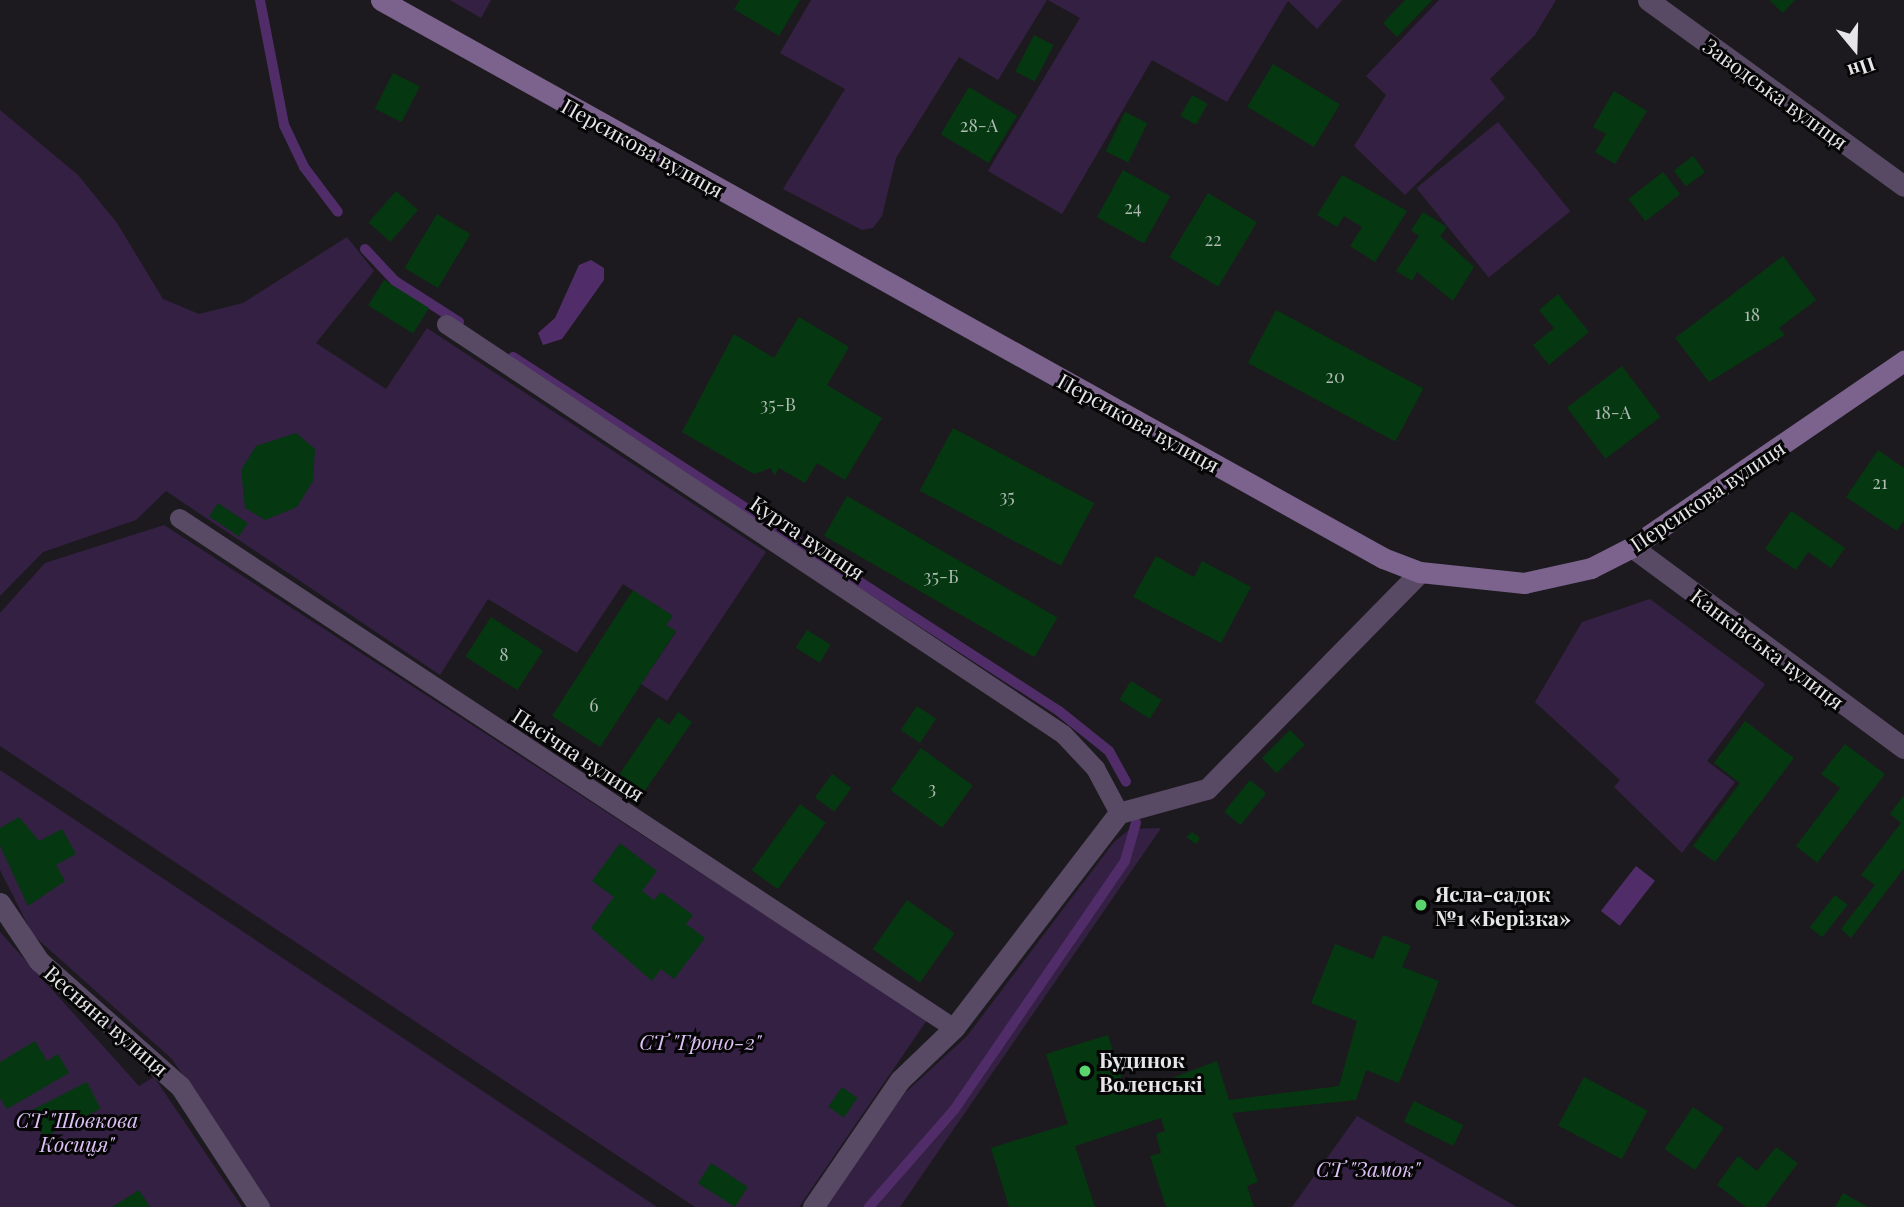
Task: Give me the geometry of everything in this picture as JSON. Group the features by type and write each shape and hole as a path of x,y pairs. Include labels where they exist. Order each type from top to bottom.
{"main road":[{"name":"Персикова вулиця","path":"380,0 1383,558 1420,572 1524,583 1591,568 1632,547 1904,361"}],"street":[{"name":"Заводська вулиця","path":"1647,0 1904,186"},
{"name":"Канківська вулиця","path":"1632,547 1904,748"},
{"path":"813,1207 900,1080 954,1028 1119,813 1207,789 1420,572"},
{"name":"Весняна вулиця","path":"0,903 39,961 180,1086 259,1207"}],"lane":[{"name":"Курта вулиця","path":"446,324 1063,734 1095,768 1119,813"},
{"name":"Пасічна вулиця","path":"179,518 954,1028"}],"green space":[{"path":"450,0 491,0 481,18"},
{"path":"811,0 1047,0 998,80 959,57 896,158 882,216 873,228 862,230 783,189 845,89 780,53"},
{"path":"1048,0 1342,0 1317,29 1288,1 1227,102 1152,60 1062,214 988,171 1080,18"},
{"path":"1439,0 1556,0 1535,35 1490,79 1505,98 1405,195 1354,146 1386,95 1366,76"},
{"path":"0,110 78,175 117,223 163,299 199,314 243,303 347,237 374,271 316,343 386,389 427,328 766,552 667,701 641,684 676,632 666,625 672,616 623,584 577,653 488,599 440,675 166,491 136,520 43,552 0,596"},
{"path":"1498,122 1570,211 1489,277 1416,188"},
{"name":"СТ \"Гроно-2\"","path":"164,525 927,1020 799,1207 695,1207 0,746 0,613 45,563"},
{"path":"1650,599 1765,684 1707,761 1735,782 1682,853 1614,787 1620,780 1535,702 1582,622"},
{"path":"0,770 657,1207 270,1207 172,1059 33,935 0,870"},
{"path":"1161,828 900,1207 825,1207 905,1093 967,1036 1114,842 1130,829"},
{"name":"СТ \"Шовкова Косиця\"","path":"0,932 139,1086 154,1077 242,1207 0,1207"},
{"name":"СТ \"Замок\"","path":"1357,1116 1517,1207 1292,1207"}],"shaded area":[{"path":"591,260 604,268 604,280 562,339 543,345 538,333 555,318 579,265"},
{"path":"1636,866 1655,881 1620,926 1601,911"}],"building":[{"path":"740,0 800,0 779,36 734,9"},
{"path":"1405,0 1432,0 1397,37 1383,23"},
{"path":"1769,0 1795,0 1783,13"},
{"path":"1034,35 1054,45 1035,82 1015,72"},
{"path":"1273,64 1340,104 1314,147 1247,107"},
{"path":"393,73 420,87 402,122 375,109"},
{"path":"969,87 1017,116 989,163 941,134"},
{"path":"1614,91 1647,111 1615,164 1595,152 1606,134 1593,127"},
{"path":"1192,95 1208,104 1196,125 1180,116"},
{"path":"1125,112 1147,123 1128,163 1106,152"},
{"path":"1693,156 1705,172 1686,186 1674,170"},
{"path":"1123,170 1170,196 1144,243 1097,217"},
{"path":"1663,172 1680,194 1646,221 1628,199"},
{"path":"1342,175 1407,211 1375,262 1350,246 1362,227 1344,216 1337,227 1317,215"},
{"path":"396,191 418,210 390,242 368,223"},
{"path":"1208,193 1257,222 1218,287 1169,257"},
{"path":"1423,212 1447,227 1440,236 1474,267 1453,301 1417,272 1412,281 1396,271 1419,236 1411,230"},
{"path":"437,214 470,234 438,288 405,268"},
{"path":"1783,256 1816,300 1779,328 1785,335 1709,382 1675,338"},
{"path":"384,280 429,308 413,334 368,305"},
{"path":"1558,294 1589,332 1549,365 1533,345 1554,328 1539,310"},
{"path":"1276,310 1423,388 1395,441 1248,363"},
{"path":"799,317 849,347 827,385 882,418 845,480 817,463 805,483 779,468 774,476 771,468 754,474 682,432 734,334 774,358"},
{"path":"1622,366 1661,417 1605,459 1567,408"},
{"path":"953,428 1094,503 1061,566 920,491"},
{"path":"296,433 315,449 313,481 297,507 265,520 245,508 241,470 256,446"},
{"path":"1878,450 1904,468 1904,520 1897,531 1846,497"},
{"path":"847,496 1057,618 1034,657 824,536"},
{"path":"218,503 248,523 239,536 209,516"},
{"path":"1791,511 1845,548 1831,568 1808,552 1796,570 1765,549"},
{"path":"1156,556 1194,577 1202,561 1251,587 1221,643 1133,597"},
{"path":"633,590 673,616 666,625 676,631 600,747 552,716"},
{"path":"491,617 543,651 517,690 465,656"},
{"path":"807,630 831,645 820,663 796,648"},
{"path":"1131,681 1162,700 1150,719 1119,700"},
{"path":"917,706 936,719 920,743 901,730"},
{"path":"678,712 692,722 644,792 619,775 658,717 669,725"},
{"path":"1745,721 1794,758 1715,862 1693,846 1740,783 1714,763"},
{"path":"1290,730 1305,745 1277,773 1262,758"},
{"path":"1845,744 1885,774 1817,863 1796,846 1840,788 1821,774"},
{"path":"921,748 973,786 942,828 890,790"},
{"path":"832,774 851,788 834,812 815,797"},
{"path":"1250,780 1266,793 1241,825 1224,812"},
{"path":"1904,795 1904,868 1851,938 1841,929 1875,885 1861,875 1901,823 1890,814"},
{"path":"800,804 826,823 778,889 752,870"},
{"path":"19,817 39,841 62,829 76,854 56,865 65,881 28,906 0,846 0,828"},
{"path":"1192,832 1200,838 1196,844 1186,837"},
{"path":"620,843 657,871 642,891 654,900 661,892 693,915 686,924 705,938 674,979 661,969 652,981 591,928 614,897 592,881"},
{"path":"1835,895 1848,905 1822,937 1810,927"},
{"path":"907,900 955,933 920,982 873,949"},
{"name":"Будинок Воленські","path":"1383,935 1411,946 1402,967 1439,981 1399,1083 1366,1070 1356,1100 1232,1113 1258,1182 1247,1186 1254,1207 1166,1207 1150,1156 1161,1153 1156,1134 1165,1131 1161,1118 1075,1146 1095,1207 1009,1207 991,1148 1068,1124 1046,1054 1108,1035 1127,1095 1217,1061 1229,1100 1339,1086 1357,1021 1311,1003 1335,944 1373,959"},
{"path":"35,1041 47,1061 58,1054 69,1073 7,1109 0,1098 0,1062"},
{"path":"1584,1077 1648,1111 1622,1159 1558,1126"},
{"path":"87,1082 101,1109 44,1138 30,1111"},
{"path":"842,1087 858,1098 844,1118 828,1107"},
{"path":"1414,1101 1463,1125 1453,1146 1404,1122"},
{"path":"1693,1107 1724,1128 1695,1170 1664,1149"},
{"path":"1776,1147 1798,1163 1765,1207 1746,1207 1717,1185 1738,1156 1757,1171"},
{"path":"711,1163 748,1187 735,1207 698,1183"},
{"path":"139,1190 150,1207 112,1207"},
{"path":"1843,1193 1868,1207 1835,1207"}],"waterway":[{"path":"260,0 284,125 304,167 338,212"},
{"path":"365,249 395,281 459,322"},
{"path":"513,357 1059,711 1109,751 1126,782"},
{"path":"869,1207 954,1110 1125,861 1136,823"}],"place":[{"name":"Ясла-садок №1 «Берізка»","path":"1421,905"},
{"name":"Будинок Воленські","path":"1085,1071"}]}
